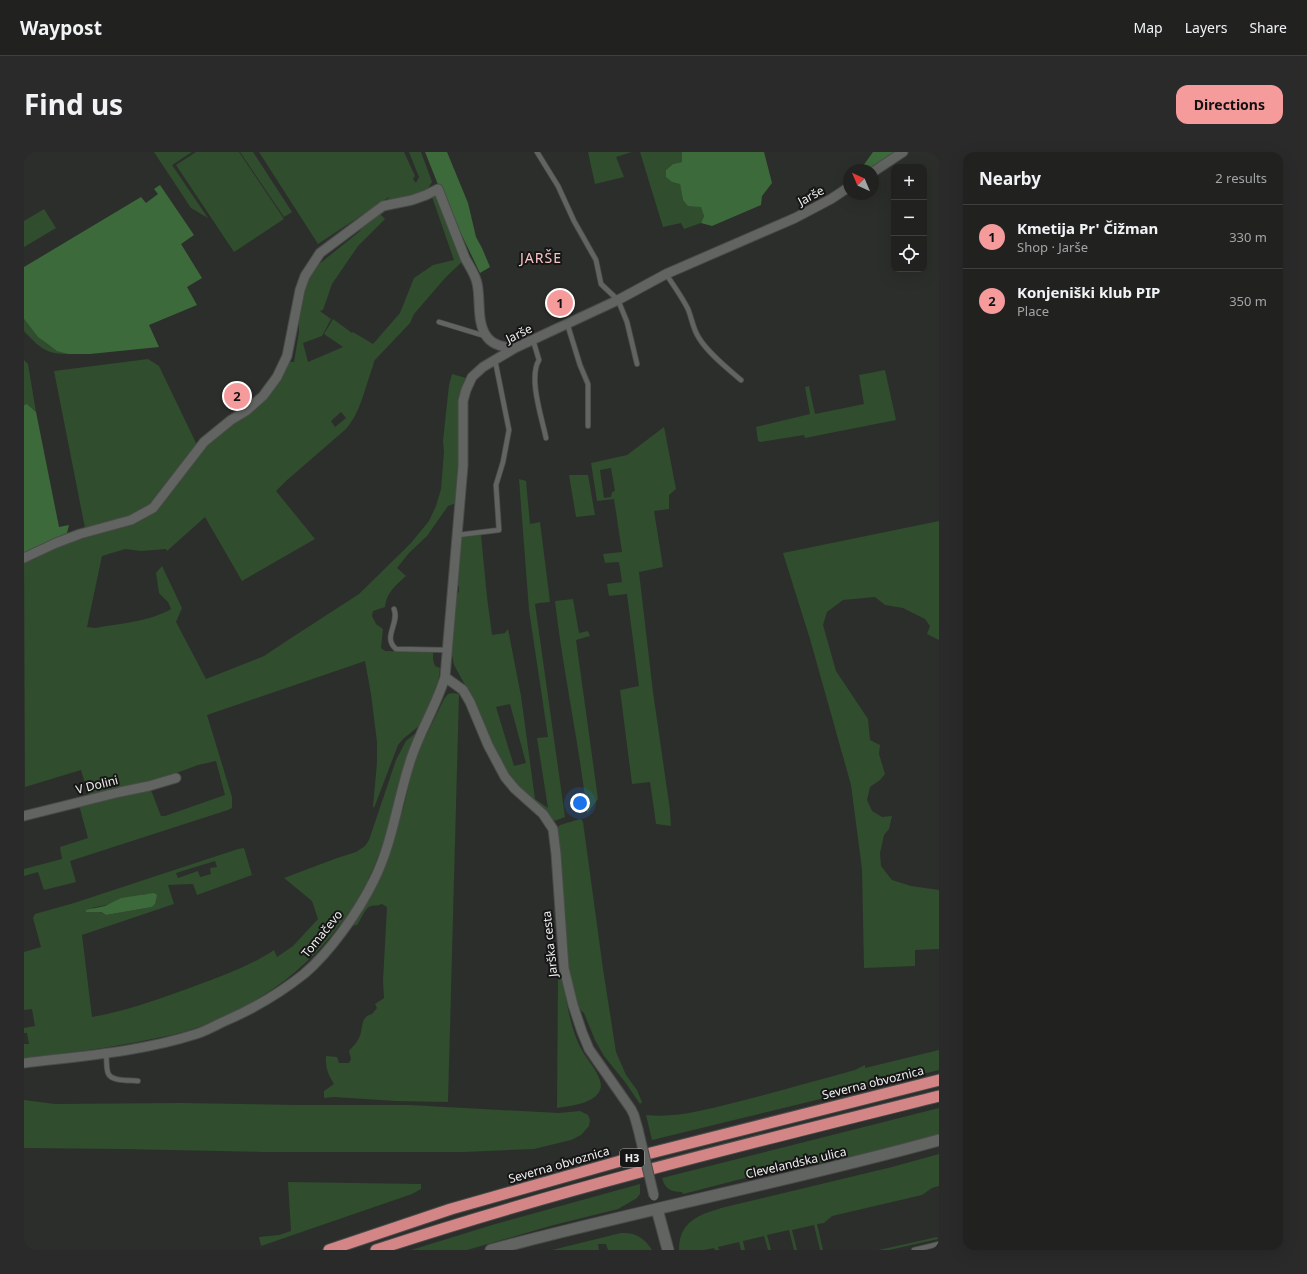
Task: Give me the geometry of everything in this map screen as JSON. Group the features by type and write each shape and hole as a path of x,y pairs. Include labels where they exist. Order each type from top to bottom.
{"highway":[{"name":"Severna obvoznica","path":"328,1250 451,1210 631,1158 939,1080"},
{"name":"H3","path":"376,1250 443,1228 633,1174 939,1096"}],"street":[{"path":"879,168 903,152"},
{"path":"24,558 80,534 131,520 152,508 204,442 231,420 246,412 263,396 277,377 287,356 300,290 305,276 320,253 383,206 419,198 438,189 466,260 477,282 482,327 487,336 493,342 500,346 515,348"},
{"name":"Jarše","path":"447,650 463,466 463,401 472,377 483,367 515,348 618,300 666,274 795,218 843,191"},
{"name":"Tomačevo","path":"24,1063 106,1054 153,1045 197,1034 246,1012 304,974 323,955 364,900 375,879 389,842 409,764 445,677 447,650"},
{"name":"Jarška cesta","path":"445,677 463,690 475,712 488,745 505,777 515,789 543,814 553,829 564,968 573,1005 587,1045 634,1115 668,1250"},
{"name":"V Dolini","path":"24,816 149,786 176,778"},
{"name":"Clevelandska ulica","path":"491,1250 657,1209 869,1160 939,1140"}],"lane":[{"path":"537,152 558,186 574,220 596,260 601,284 618,300 627,322 638,364"},
{"path":"666,274 680,294 689,311 693,328 699,340 722,365 741,380"},
{"path":"439,322 487,336"},
{"path":"567,323 580,365 588,384 588,426"},
{"path":"533,340 538,360 535,365 537,396 546,438"},
{"path":"458,535 499,530 496,485 503,462 509,430 495,359"},
{"path":"394,609 396,613 390,637 392,646 396,649 447,650"},
{"path":"106,1054 108,1074 111,1077 115,1079 138,1081"},
{"path":"914,1250 939,1244"}],"green space":[{"path":"154,152 192,152 172,165 208,218 191,208"},
{"path":"196,152 239,152 284,219 234,252 176,165"},
{"path":"240,152 253,152 292,212 284,217"},
{"path":"259,152 404,152 415,176 413,179 416,183 419,177 409,152 421,152 432,182 427,190 419,195 387,201 389,197 318,244"},
{"path":"425,152 447,152 468,203 476,237 490,267 480,273 441,192"},
{"path":"588,152 632,152 616,157 624,177 595,184"},
{"path":"640,152 682,152 682,162 673,164 666,170 672,182 680,183 683,200 701,206 704,216 701,223 684,229 681,223 663,227"},
{"path":"682,152 764,152 772,183 762,196 761,205 712,226 701,223 704,216 701,207 688,206 683,200 680,184 672,182 666,177 666,170 673,164 682,162"},
{"path":"873,152 897,152 878,164 864,164"},
{"path":"160,185 194,235 181,244 202,278 187,287 197,305 149,325 159,347 90,354 68,354 57,351 38,337 24,319 24,267 141,197 146,203 158,194 154,189"},
{"path":"438,195 464,260 446,277 414,314 410,323 374,361 359,407 346,429 276,491 315,539 242,581 205,517 167,551 166,549 141,551 125,549 102,556 87,627 95,628 134,622 171,609 168,602 159,593 156,573 162,566 182,608 176,622 206,679 264,656 359,594 411,543 429,521 436,506 441,489 444,452 443,441 449,385 452,374 466,378 460,394 459,402 459,459 456,503 448,506 427,536 409,553 397,568 406,576 389,593 385,607 373,611 372,616 376,624 383,629 381,648 385,651 433,652 435,666 440,668 438,684 426,715 419,726 398,745 374,808 377,742 365,661 207,715 232,797 232,808 70,861 76,882 44,890 38,872 24,876 24,869 62,859 60,847 88,838 79,805 144,789 151,790 161,816 165,816 225,795 216,761 198,765 147,784 89,797 81,770 25,787 24,563 35,559 59,546 129,525 148,514 208,442 246,415 287,362 294,362 299,332 301,293 316,264 319,264 359,232 367,222 380,214 385,219 358,246 332,284 323,310 320,311 331,319 322,336 303,343 308,362 343,347 324,334 333,319 352,333 353,332 373,344 400,313 414,278 433,265 454,260 432,197","holes":["341,412 346,418 335,427 331,421"]},
{"path":"44,209 56,228 24,247 24,221"},
{"path":"24,319 33,331 48,345 68,354 54,353 38,345 24,331"},
{"path":"148,359 159,366 197,445 152,504 129,518 85,528 54,371"},
{"path":"24,360 28,364 36,412 27,404 24,405"},
{"path":"885,370 896,420 805,438 804,435 761,442 758,441 756,427 810,414 805,387 809,386 815,414 864,404 859,375"},
{"path":"27,404 36,412 59,527 69,525 67,533 24,555 24,405"},
{"path":"664,427 676,489 669,495 669,509 654,511 663,567 639,572 671,826 656,824 650,782 632,784 620,690 639,686 627,594 609,596 607,584 622,582 619,562 605,563 603,554 622,552 614,499 597,501 591,463 627,455","holes":["611,468 615,491 612,492 611,497 604,498 600,470"]},
{"path":"569,475 588,475 595,515 576,517"},
{"path":"519,479 526,481 530,524 540,522 550,602 535,604 565,817 554,821 514,785 502,766 470,694 454,665 452,655 452,633 455,600 459,591 457,583 461,538 464,535 481,535 492,635 505,633 508,629 521,696 535,799 548,808 537,738 548,737 529,610","holes":["510,704 526,763 514,766 496,707"]},
{"path":"939,521 939,640 927,634 930,626 925,619 903,608 885,605 875,597 843,600 827,612 823,625 836,671 868,719 870,740 880,745 879,754 885,774 880,780 870,787 867,800 872,811 882,817 892,816 889,829 884,835 880,853 881,866 892,880 911,886 939,890 939,949 915,950 915,966 864,968 862,869 851,785 810,639 783,553"},
{"path":"573,599 579,633 588,631 590,636 576,640 598,799 587,814 555,601"},
{"path":"448,694 459,694 448,1102 396,1101 334,1097 324,1098 324,1091 334,1084 327,1070 326,1056 337,1057 339,1063 349,1063 351,1059 349,1051 359,1038 363,1021 377,1008 375,1004 384,998 383,981 387,907 382,904 369,907 357,925 350,926 389,852 404,806 415,758 444,699"},
{"path":"416,733 403,770 385,838 364,888 351,910 330,937 286,980 269,992 234,1012 196,1028 163,1037 120,1045 24,1058 24,1044 29,1044 27,1033 24,1033 24,1028 35,1026 32,1009 24,1010 24,952 41,947 33,918 35,914 74,903 244,848 252,875 197,895 193,884 168,885 174,904 82,935 92,1017 157,1000 246,966 274,950 277,957 293,946 318,919 312,901 284,878 356,852 365,846 369,840 396,760 406,741","holes":["215,861 217,867 210,868 211,874 200,877 198,871 178,878 176,873","145,894 155,899 155,904 152,907 106,915 92,908 111,904 121,898"]},
{"path":"580,819 583,822 616,1052 626,1075 637,1090 642,1102 640,1104 604,1056 595,1040 584,1013 578,1005 570,980 558,827"},
{"path":"154,893 157,895 155,904 152,907 106,915 101,912 86,912 86,910 105,906 121,898"},
{"path":"558,977 562,978 575,1035 583,1052 595,1070 601,1086 597,1095 581,1104 557,1108"},
{"path":"939,1050 939,1070 652,1140 646,1115 657,1116 701,1111 855,1070 865,1065 865,1068"},
{"path":"24,1100 55,1104 181,1103 409,1105 559,1113 580,1111 588,1115 590,1120 589,1126 581,1135 571,1140 534,1149 464,1152 263,1152 24,1148"},
{"path":"939,1108 939,1135 852,1157 745,1178 683,1194 682,1192 669,1189 665,1185 662,1178"},
{"path":"939,1154 939,1186 932,1188 922,1195 832,1216 824,1223 817,1224 823,1250 820,1250 814,1225 792,1230 797,1250 794,1250 789,1230 767,1235 771,1250 768,1250 764,1236 743,1241 745,1250 741,1250 739,1242 718,1247 719,1250 715,1250 714,1248 704,1250 679,1250 680,1240 687,1225 708,1212"},
{"path":"288,1182 421,1184 421,1189 412,1194 261,1246 259,1237 279,1235 291,1231"},
{"path":"640,1184 640,1194 637,1198 618,1209 550,1226 467,1250 411,1250 492,1225"},
{"path":"621,1233 635,1235 643,1239 652,1250 608,1250 606,1244 598,1244 599,1250 552,1250"},
{"path":"937,1237 938,1239 889,1250 879,1250"}],"place":[{"name":"Kmetija Pr' Čižman","path":"560,303"},
{"name":"Konjeniški klub PIP","path":"237,396"}],"district":[{"name":"JARŠE","path":"541,258"}]}
